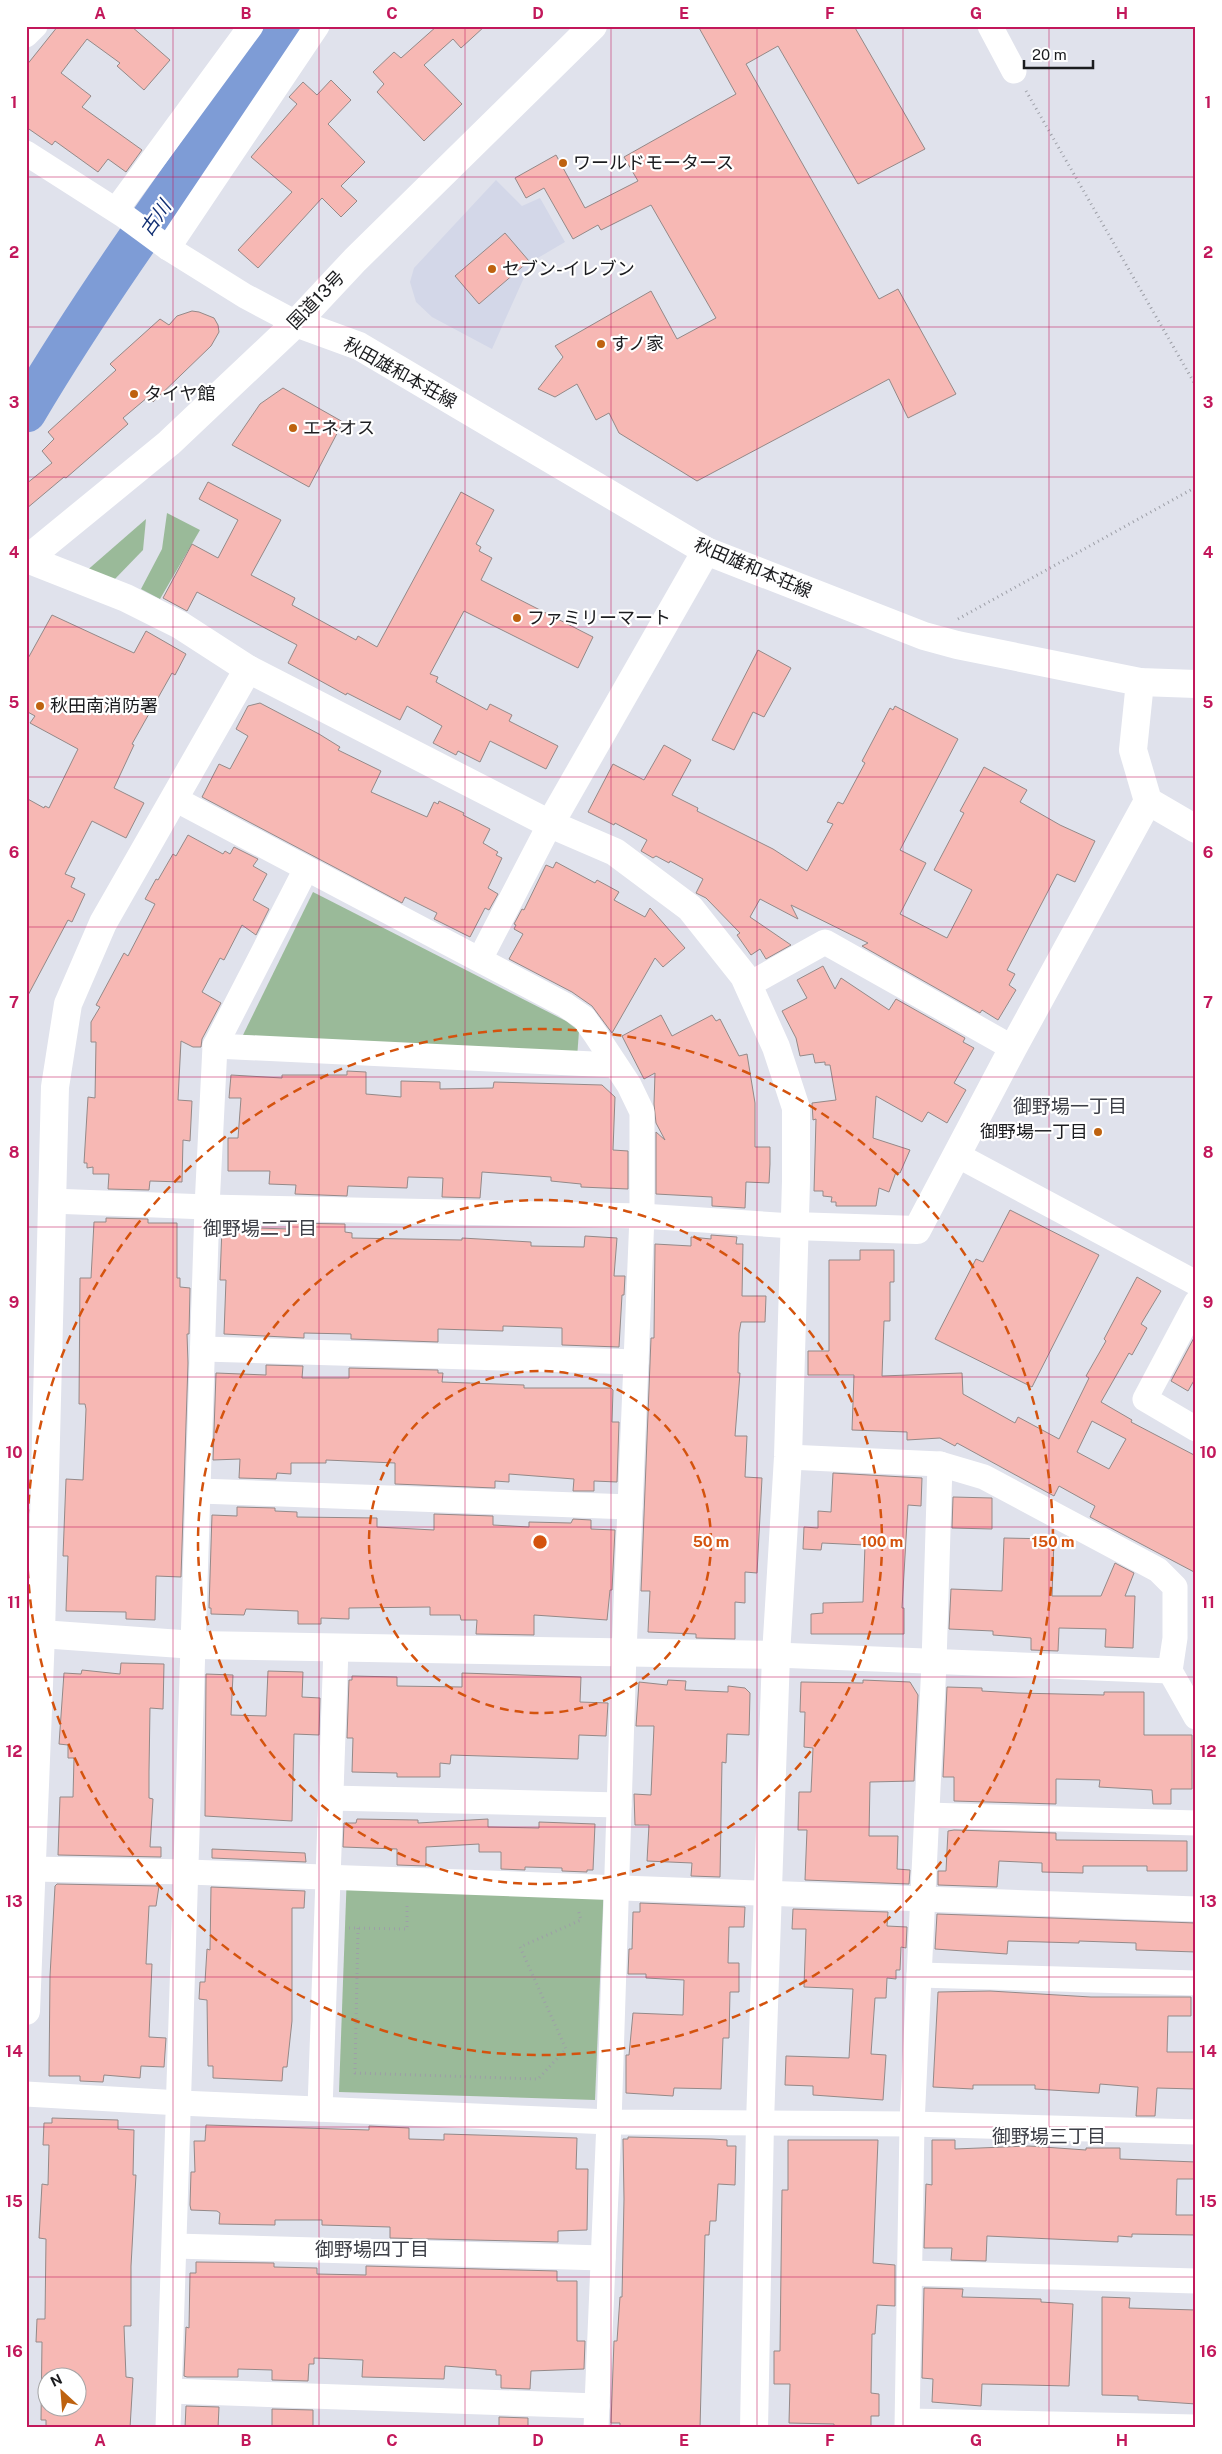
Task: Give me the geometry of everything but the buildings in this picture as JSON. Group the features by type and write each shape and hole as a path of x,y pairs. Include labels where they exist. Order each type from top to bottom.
{"main road":[{"name":"国道13号","path":"27,560 169,443 296,323 355,260 593,26"},
{"name":"秋田雄和本荘線","path":"296,323 359,346 706,551 924,636 957,645 1140,682 1196,684"},
{"path":"550,824 706,551"},
{"path":"27,560 126,598 171,620 248,670 550,824 615,852 690,908 744,976 776,1048 796,1108 796,1181 793,1226 788,1457 776,1655 760,2123 754,2428"},
{"path":"26,2011 32,1869 34,1633 55,1087 68,1004 103,923 248,670"},
{"path":"1140,682 1133,750 1148,801 1196,829"},
{"path":"793,1226 917,1230 1013,1048 1073,942 1148,801"},
{"path":"34,1633 195,1645 776,1655"}],"street":[{"path":"26,35 35,26"},
{"path":"120,212 251,26"},
{"path":"164,245 317,26"},
{"path":"990,26 1014,71"},
{"path":"26,152 120,212 164,245 245,296 296,323"},
{"path":"170,2391 596,2417 609,2122 624,1653 642,1216 642,1112 629,1085 584,1018 480,959 306,870 175,798"},
{"path":"480,959 550,824"},
{"path":"168,2428 188,1872 208,1207 215,1046 306,870"},
{"path":"748,985 825,942 1013,1048"},
{"path":"215,1046 616,1065"},
{"path":"956,1155 1196,1283"},
{"path":"51,1201 208,1207 642,1216 793,1226"},
{"path":"1196,1303 1144,1400 1196,1429"},
{"path":"204,1349 636,1362"},
{"path":"788,1457 940,1464 984,1477 1158,1570 1175,1587 1175,1638 1170,1671 1196,1717"},
{"path":"940,1464 934,1663 912,2124 907,2424 1196,2428"},
{"path":"199,1491 630,1507"},
{"path":"320,2110 336,1648"},
{"path":"776,1655 934,1663 1170,1671"},
{"path":"331,1798 619,1805"},
{"path":"927,1815 1196,1823"},
{"path":"32,1869 188,1872 1196,1909"},
{"path":"919,1974 1196,1983"},
{"path":"26,2094 320,2110 609,2122 912,2124 1196,2132"},
{"path":"175,2246 603,2258"},
{"path":"910,2274 1196,2281"}],"path":[{"path":"1014,71 1196,386"},
{"path":"924,636 986,605 1196,487"},
{"path":"326,1928 407,1929 406,1904 416,1904"},
{"path":"358,1928 355,2073 538,2079 566,2049 520,1947 581,1920 579,1909 570,1909"}],"shaded area":[{"path":"496,180 522,206 540,198 565,242 531,262 492,349 432,317 416,302 410,282 414,268"}],"green space":[{"path":"167,513 200,530 160,599 141,589 162,549"},
{"path":"146,519 143,550 113,581 84,573"},
{"path":"313,892 566,1021 579,1031 577,1058 243,1035"},
{"path":"347,1872 604,1882 595,2100 339,2092"}],"waterway":[{"name":"古川","path":"26,412 56,362 120,265 288,26"}],"place":[{"name":"ワールドモータース","path":"563,163"},
{"name":"セブン-イレブン","path":"492,269"},
{"name":"すノ家","path":"601,344"},
{"name":"タイヤ館","path":"134,394"},
{"name":"エネオス","path":"293,428"},
{"name":"ファミリーマート","path":"517,618"},
{"name":"秋田南消防署","path":"40,706"},
{"name":"御野場一丁目","path":"1098,1132"}],"district":[{"name":"御野場一丁目","path":"1070,1106"},
{"name":"御野場二丁目","path":"260,1228"},
{"name":"御野場三丁目","path":"1049,2136"},
{"name":"御野場四丁目","path":"372,2249"}]}
